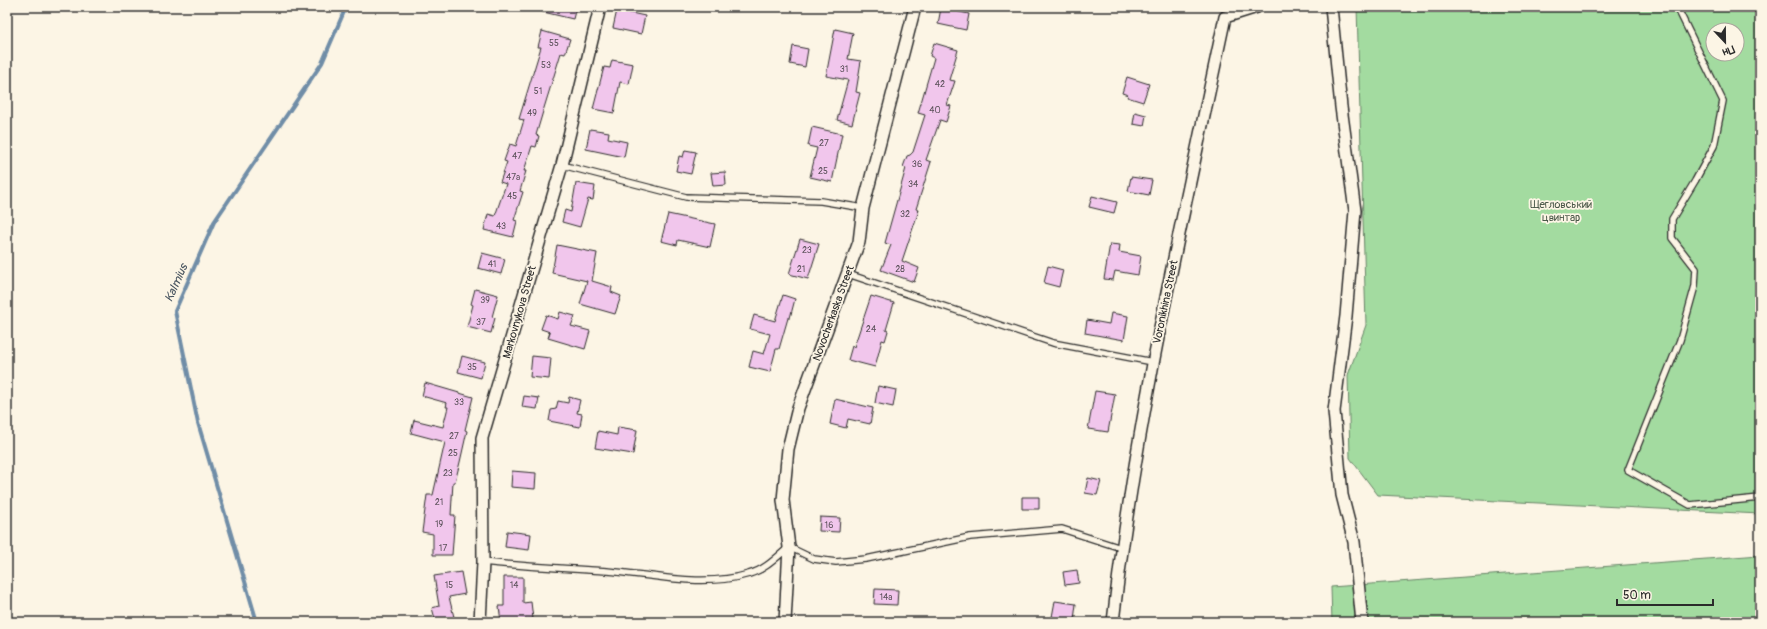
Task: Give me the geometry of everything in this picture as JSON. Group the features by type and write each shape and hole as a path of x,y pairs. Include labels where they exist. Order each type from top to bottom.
{"street":[{"name":"Markovnykova Street","path":"480,622 483,562 482,438 562,165 600,7"},
{"name":"Novocherkaska Street","path":"785,622 789,547 784,500 788,449 798,408 859,242 863,208 915,7"},
{"name":"Voronikhina Street","path":"1113,622 1121,548 1153,362 1225,17 1256,7"},
{"path":"1331,7 1341,107 1355,211 1346,316 1334,411 1342,494 1354,542 1362,622"}],"lane":[{"path":"1677,7 1723,101 1714,146 1696,181 1672,219 1672,238 1696,269 1695,286 1680,340 1628,470 1690,505 1760,498"},
{"path":"562,165 686,197 821,201 863,208"},
{"path":"848,274 1053,343 1153,362"},
{"path":"483,562 515,566 607,571 704,581 729,579 759,571 789,547 814,559 836,562 866,559 970,538 1062,529 1121,548"}],"green space":[{"name":"Щегловський цвинтар","path":"1357,7 1760,7 1760,514 1378,495 1350,458 1348,375 1366,325"},
{"path":"1760,555 1760,622 1332,622 1331,587"}],"building":[{"path":"540,7 576,7 573,19 539,11"},
{"path":"941,8 969,14 966,30 938,24"},
{"path":"617,10 645,16 641,34 613,28"},
{"path":"835,29 853,33 848,59 861,61 856,92 860,93 852,124 837,120 848,80 826,76"},
{"path":"542,31 570,39 565,54 561,53 536,135 539,136 536,147 532,146 524,171 526,171 520,191 523,192 514,220 517,221 513,237 484,230 488,214 495,216 506,184 500,182 507,162 504,161 510,144 516,146 524,120 519,119 541,47 538,47"},
{"path":"934,43 958,50 949,80 955,81 947,105 951,106 946,122 940,120 926,160 931,162 916,209 919,210 902,261 919,268 914,282 881,270 891,245 885,243 906,168 903,167 907,156 913,152 925,115 918,113 934,58 930,56"},
{"path":"793,46 808,49 805,67 790,64"},
{"path":"612,60 633,64 629,84 620,82 614,113 593,109 604,67 610,68"},
{"path":"1127,77 1149,84 1143,102 1127,97 1128,95 1122,93"},
{"path":"1135,112 1146,115 1144,126 1133,124"},
{"path":"812,127 842,134 832,182 810,177 817,148 808,146"},
{"path":"590,129 609,132 608,138 627,142 624,157 586,149"},
{"path":"685,150 696,152 691,174 676,171 679,156 683,157"},
{"path":"725,172 726,185 713,186 711,173"},
{"path":"1131,177 1152,180 1149,195 1128,191"},
{"path":"576,183 595,186 593,200 588,199 580,227 562,222 565,210 571,212"},
{"path":"1092,196 1117,202 1114,213 1089,207"},
{"path":"668,214 715,224 710,247 678,240 677,245 661,241"},
{"path":"800,239 819,244 808,279 789,274"},
{"path":"1110,244 1120,245 1119,252 1141,256 1138,275 1115,271 1113,280 1104,279"},
{"path":"557,245 597,253 592,281 612,287 611,292 621,296 615,314 580,304 587,281 552,273"},
{"path":"482,253 505,259 501,274 478,268"},
{"path":"1048,266 1063,270 1059,287 1044,283"},
{"path":"475,289 498,295 492,317 495,318 491,333 467,327 473,305 471,304"},
{"path":"783,295 795,299 779,349 776,349 770,372 749,367 753,351 764,354 770,334 750,329 754,315 775,321"},
{"path":"871,296 894,303 886,330 888,331 885,341 882,340 875,367 848,360 852,346 854,347"},
{"path":"560,312 575,316 571,326 590,331 585,349 548,338 550,332 541,329 546,315 558,319"},
{"path":"1111,313 1128,316 1124,340 1085,333 1087,320 1109,324"},
{"path":"462,356 485,362 481,378 458,372"},
{"path":"532,356 551,358 549,379 530,377"},
{"path":"425,383 473,397 465,430 467,431 460,462 455,482 453,482 451,515 455,515 452,555 433,555 433,534 422,532 427,495 433,495 445,442 411,433 414,420 443,427 448,407 446,407 447,403 422,396"},
{"path":"878,386 896,390 893,407 875,403"},
{"path":"1095,391 1115,394 1108,432 1088,429"},
{"path":"524,396 539,398 537,409 522,407"},
{"path":"569,397 580,400 577,413 582,414 580,427 549,421 551,410 556,409 558,401 568,403"},
{"path":"835,399 873,408 870,424 848,419 846,428 830,424"},
{"path":"618,427 637,430 633,454 595,448 598,431 617,435"},
{"path":"512,471 536,473 535,489 511,487"},
{"path":"1088,478 1101,481 1097,495 1085,493"},
{"path":"1022,497 1039,497 1039,509 1022,509"},
{"path":"820,517 840,518 839,532 819,531"},
{"path":"507,531 531,534 529,550 505,547"},
{"path":"1077,570 1079,583 1065,585 1063,572"},
{"path":"461,572 465,594 449,597 454,617 436,622 432,608 439,606 434,576"},
{"path":"504,577 523,577 523,603 531,602 533,619 501,622 499,606 504,606"},
{"path":"875,589 898,590 897,605 874,604"},
{"path":"1055,601 1076,604 1074,620 1052,617"}],"waterway":[{"name":"Kalmius","path":"257,622 198,423 175,311 214,222 322,63 346,7"}]}
